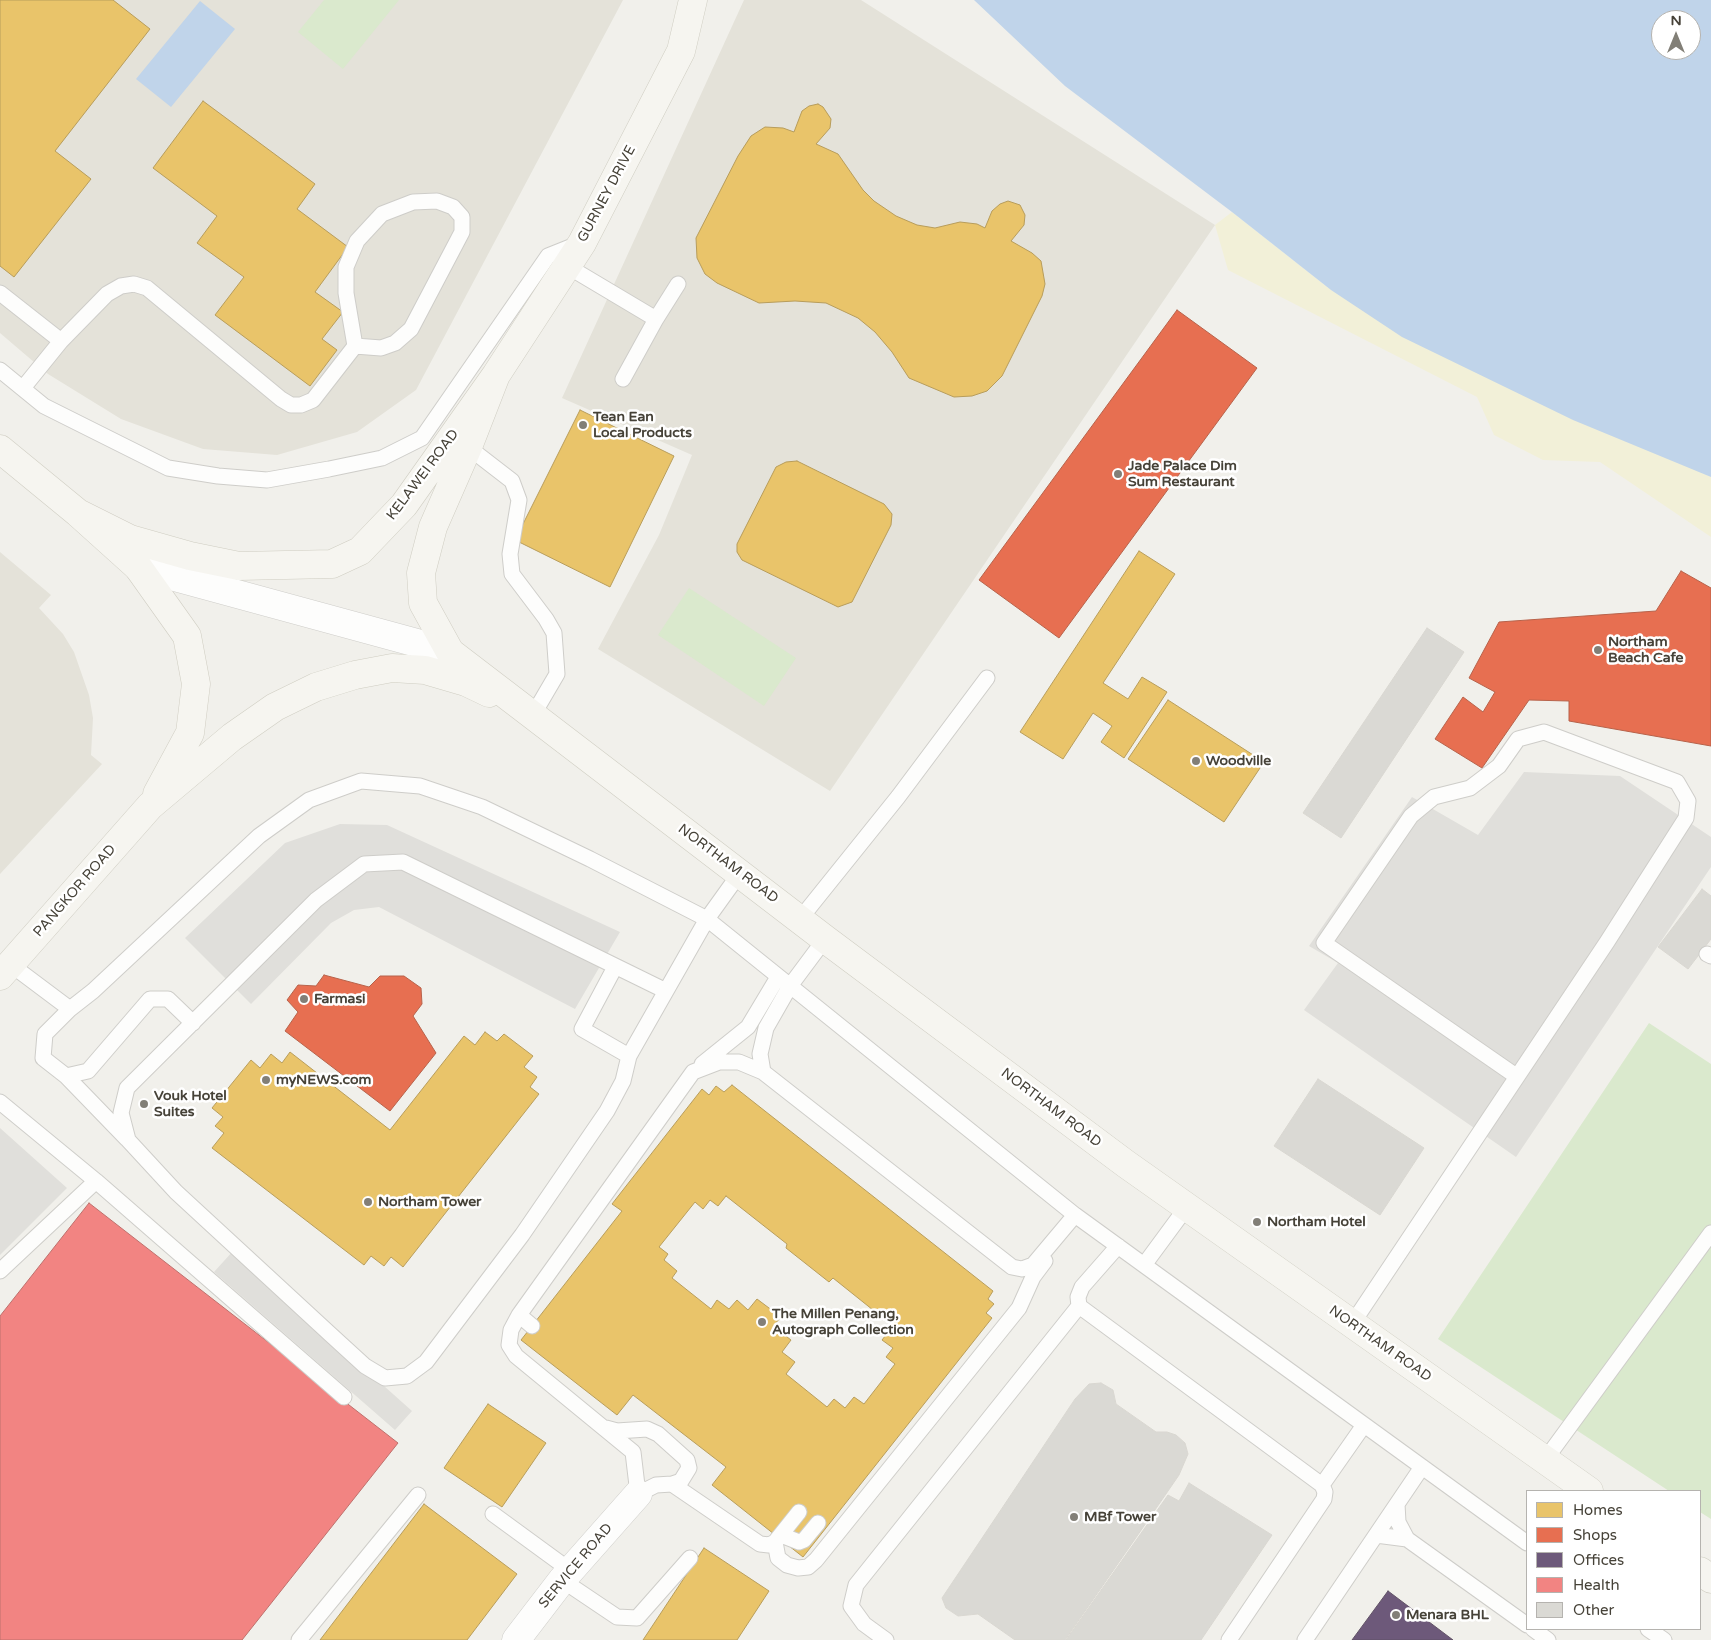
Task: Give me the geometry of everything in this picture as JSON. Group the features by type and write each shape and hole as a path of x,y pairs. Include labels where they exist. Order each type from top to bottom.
{"main road":[{"name":"GURNEY DRIVE","path":"496,375 582,243 681,51 694,0"},
{"path":"496,375 468,448 433,527 421,573 423,603 450,652 529,712"},
{"name":"KELAWEI ROAD","path":"78,513 130,539 190,556 239,566 332,564 360,551 404,506 496,375"},
{"name":"KELAWEI ROAD","path":"0,450 78,513 138,567 187,636 196,684 190,733 150,806"},
{"path":"150,806 232,737 274,707 316,687 355,676 392,668 425,670 466,682 529,712"},
{"name":"NORTHAM ROAD","path":"529,712 825,939 1186,1208 1588,1490"},
{"name":"PANGKOR ROAD","path":"5,970 150,806"}],"street":[{"path":"138,567 450,652"},
{"name":"SERVICE ROAD","path":"516,1640 566,1575 638,1494"}],"lane":[{"path":"23,388 61,341 107,294 120,286 134,284 147,288 292,405 301,405 314,400 355,346 346,293 346,267 358,242 382,214 413,202 437,202 453,206 462,217 462,232 410,329 395,343 381,348 355,346"},
{"path":"0,370 44,406 168,468 218,476 267,480 382,458 422,438 548,256 582,243"},
{"path":"567,266 656,319"},
{"path":"623,379 656,319 678,284"},
{"path":"0,293 61,341"},
{"path":"468,448 512,481 519,500 510,554 512,574 546,619 554,633 557,674 529,712"},
{"path":"800,919 898,796 987,678"},
{"path":"1352,1324 1607,942 1686,818 1688,801 1676,782 1544,732 1518,739 1499,766 1470,788 1434,797 1411,816 1324,943 1516,1076"},
{"path":"740,873 707,919 629,1056 623,1081 607,1111 522,1234 426,1362 406,1376 385,1378 365,1366 176,1192 66,1076 43,1058 46,1034 70,1009 93,991 259,836 309,800 361,781 420,786 482,807 590,859 707,919 1076,1216 1526,1541"},
{"path":"128,1140 120,1113 127,1088 316,900 364,864 403,862 666,991"},
{"path":"633,1452 516,1356 509,1345 511,1330 519,1315 693,1072 710,1056 733,1041 748,1027 784,981 825,939"},
{"path":"615,967 582,1029 629,1056"},
{"path":"5,970 70,1009"},
{"path":"762,1072 760,1054 766,1028 784,981"},
{"path":"66,1076 88,1071 150,999 168,999 193,1023"},
{"path":"693,1072 719,1062 739,1062 762,1072 1012,1267 1019,1280 1021,1304"},
{"path":"0,1102 96,1181 344,1397"},
{"path":"0,1271 96,1181"},
{"path":"1144,1265 1186,1208"},
{"path":"1012,1267 1022,1269 1033,1266 1076,1216"},
{"path":"778,1538 778,1558 787,1565 798,1568 808,1567 816,1560 1021,1304 1038,1269 1076,1216"},
{"path":"1545,1460 1711,1233"},
{"path":"886,1640 864,1624 851,1606 856,1585 1079,1306 1078,1297 1082,1287 1118,1246"},
{"path":"1079,1306 1322,1485 1325,1492 1324,1499 1229,1640"},
{"path":"519,1315 532,1326"},
{"path":"1322,1485 1364,1425"},
{"path":"606,1428 617,1431 647,1429 687,1460 690,1496"},
{"path":"652,1432 642,1434 635,1442 633,1452 638,1494 656,1485 672,1484 681,1480 689,1468"},
{"path":"1305,1640 1422,1467"},
{"path":"672,1484 753,1541 769,1545 778,1538 799,1512"},
{"path":"299,1640 418,1495"},
{"path":"1397,1504 1398,1522 1407,1538 1526,1624"},
{"path":"494,1514 617,1617 637,1618 690,1558"},
{"path":"778,1538 799,1542 804,1540 818,1523"},
{"path":"1376,1535 1407,1538"},
{"path":"1533,1630 1548,1640"},
{"path":"1649,1630 1664,1640"}],"shaded area":[{"path":"0,0 623,0 416,390 357,432 277,455 203,449 121,419 48,374 0,333"},
{"path":"744,0 861,0 1215,225 830,791 598,649 659,535 692,455 562,398"},
{"path":"0,552 51,595 39,608 63,634 74,652 89,695 93,718 91,755 102,764 0,874"},
{"path":"1524,772 1620,776 1711,837 1711,867 1516,1157 1304,1010 1338,963 1309,946 1412,797 1478,835"},
{"path":"340,824 387,825 620,932 575,1009 379,907 354,910 331,923 251,1004 185,938 285,843"},
{"path":"0,1128 67,1188 0,1255"},
{"path":"233,1251 412,1411 395,1430 214,1272"}],"green space":[{"path":"324,0 399,0 343,69 298,32"},
{"path":"689,588 796,658 764,706 658,635"},
{"path":"1649,1023 1711,1064 1711,1519 1701,1513 1701,1490 1667,1490 1438,1339"}],"sand":[{"path":"1232,212 1331,290 1711,477 1711,537 1600,462 1543,460 1494,435 1477,397 1228,270 1215,225"}],"water":[{"path":"974,0 1711,0 1711,477 1573,420 1402,337 1331,290 1232,212 1065,86"},
{"path":"200,1 235,29 171,107 136,79"}],"building: Homes":[{"path":"0,0 113,0 150,29 55,151 91,179 14,277 0,266"},
{"path":"203,101 315,184 297,209 348,247 315,292 343,312 322,339 337,350 310,386 215,315 244,277 197,243 217,216 153,168"},
{"path":"818,104 823,107 831,119 830,128 816,144 838,154 863,190 874,201 896,216 917,225 935,228 960,222 977,224 985,228 992,211 1000,204 1008,201 1020,205 1025,215 1024,225 1011,241 1032,253 1041,261 1045,284 1042,296 1002,376 987,391 972,396 954,397 909,378 892,352 875,332 858,318 826,303 795,301 759,303 717,283 705,274 697,258 696,238 738,156 751,136 765,127 783,128 794,132 802,111 809,106"},
{"path":"580,410 674,456 610,587 515,540"},
{"path":"797,461 884,504 892,514 891,525 852,602 838,607 742,560 737,552 737,544 776,467 786,462"},
{"path":"1139,551 1175,574 1103,683 1128,699 1142,677 1167,692 1124,758 1101,742 1112,726 1093,713 1063,759 1020,732"},
{"name":"Woodville","path":"1168,700 1264,762 1224,822 1128,759"},
{"name":"Northam Tower","path":"485,1032 497,1041 504,1034 533,1056 524,1067 537,1077 530,1087 539,1094 403,1267 391,1257 384,1266 371,1256 364,1265 212,1148 224,1133 215,1126 223,1117 212,1108 251,1060 260,1068 271,1054 282,1063 290,1052 390,1130 464,1036 475,1045"},
{"name":"The Millen Penang, Autograph Collection","path":"732,1085 993,1291 988,1299 994,1304 986,1313 992,1318 803,1557 712,1485 726,1467 633,1395 617,1415 521,1340 622,1211 612,1204 702,1089 709,1095 716,1086 724,1092"},
{"name":"The Millen Penang, Autograph Collection","path":"726,1196 787,1244 786,1248 829,1282 833,1278 893,1326 882,1340 893,1348 886,1357 895,1364 864,1404 854,1397 845,1408 834,1399 827,1407 786,1374 795,1362 782,1352 791,1340 773,1326 781,1317 757,1299 748,1310 737,1300 729,1309 717,1300 711,1309 672,1278 677,1271 664,1260 668,1254 659,1247 695,1202 703,1209 710,1200 718,1206"},
{"path":"488,1404 546,1443 502,1507 444,1468"},
{"path":"424,1504 517,1574 467,1640 320,1640"},
{"path":"704,1548 769,1591 737,1640 643,1640"}],"building: Shops":[{"name":"Jade Palace Dim Sum Restaurant","path":"1177,310 1257,368 1059,638 979,580"},
{"name":"Northam Beach Cafe","path":"1681,571 1711,588 1711,746 1569,721 1569,701 1529,700 1482,768 1435,739 1463,697 1483,712 1495,692 1469,678 1499,622 1656,611"},
{"path":"324,975 369,987 380,976 404,976 421,988 422,1004 413,1016 436,1053 390,1111 285,1031 298,1012 287,1000 298,985 316,986"}],"building: Offices":[{"name":"Menara BHL","path":"1388,1591 1453,1640 1352,1640"}],"building: Health":[{"path":"89,1203 398,1443 242,1640 0,1640 0,1316"}],"building: Other":[{"path":"1427,628 1464,652 1341,838 1303,813"},
{"path":"1702,889 1711,896 1711,939 1688,969 1658,947"},
{"path":"1318,1079 1424,1148 1380,1215 1274,1146"},
{"name":"MBf Tower","path":"1101,1383 1113,1390 1116,1404 1156,1432 1167,1432 1176,1435 1185,1443 1188,1454 1179,1475 1065,1640 1015,1640 978,1614 958,1616 946,1608 942,1598 1075,1399 1089,1384"},
{"path":"1189,1483 1272,1535 1201,1640 1066,1640 1168,1495 1179,1501"}],"place":[{"name":"Tean Ean Local Products","path":"583,425"},
{"name":"Jade Palace Dim Sum Restaurant","path":"1118,474"},
{"name":"Northam Beach Cafe","path":"1598,650"},
{"name":"Woodville","path":"1196,761"},
{"name":"Farmasi","path":"304,999"},
{"name":"myNEWS.com","path":"266,1080"},
{"name":"Vouk Hotel Suites","path":"144,1104"},
{"name":"Northam Tower","path":"368,1202"},
{"name":"Northam Hotel","path":"1257,1222"},
{"name":"The Millen Penang, Autograph Collection","path":"762,1322"},
{"name":"MBf Tower","path":"1074,1517"},
{"name":"Menara BHL","path":"1396,1615"}]}
